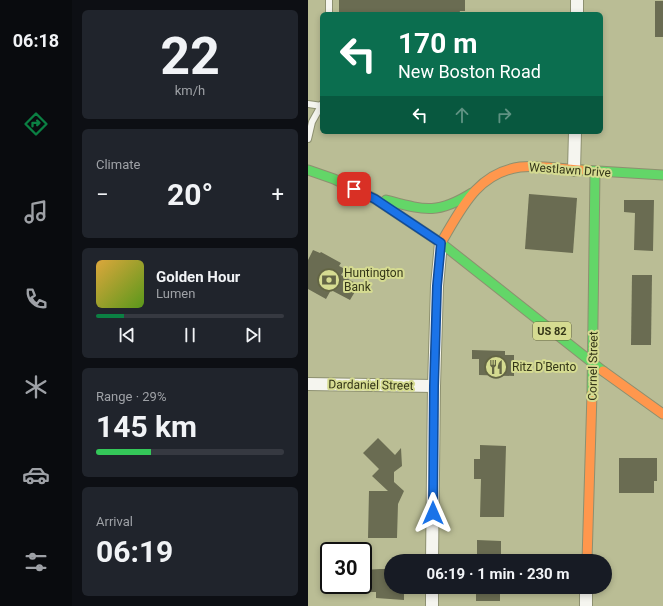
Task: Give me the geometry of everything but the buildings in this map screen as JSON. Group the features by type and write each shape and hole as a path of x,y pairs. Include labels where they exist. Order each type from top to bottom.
{"main road":[{"name":"Westlawn Drive","path":"441,243 472,193 499,172 521,167 663,175"},
{"name":"US 82","path":"308,170 334,179 375,199 441,243 593,364 663,414"},
{"name":"Cornel Street","path":"587,554 593,364 595,172"},
{"path":"365,194 424,210 433,211 458,203 472,193"}],"street":[{"path":"577,0 577,12"},
{"path":"574,170 575,134"},
{"path":"432,554 434,386 437,286 441,243"},
{"name":"Dardaniel Street","path":"308,384 434,386"},
{"path":"432,594 432,606"},
{"path":"586,594 586,606"}],"lane":[{"path":"329,0 329,12"},
{"path":"308,104 320,105"},
{"path":"308,139 312,122 320,108"}],"traffic: fast":[{"path":"308,170 334,179 375,199 441,243 603,371"},
{"path":"582,170 663,175"},
{"path":"592,393 595,172"},
{"path":"386,200 421,208 439,208 449,205 472,193"}],"traffic: slow":[{"path":"441,243 472,194 492,177 505,171 520,167 582,170"},
{"path":"603,371 663,414"},
{"path":"587,554 592,393"}],"place":[{"name":"Huntington Bank","path":"329,280"},
{"name":"Ritz D'Bento","path":"496,367"}],"route":[{"path":"354,189 375,199 441,243 439,278 437,286 434,386 433,513"}]}
